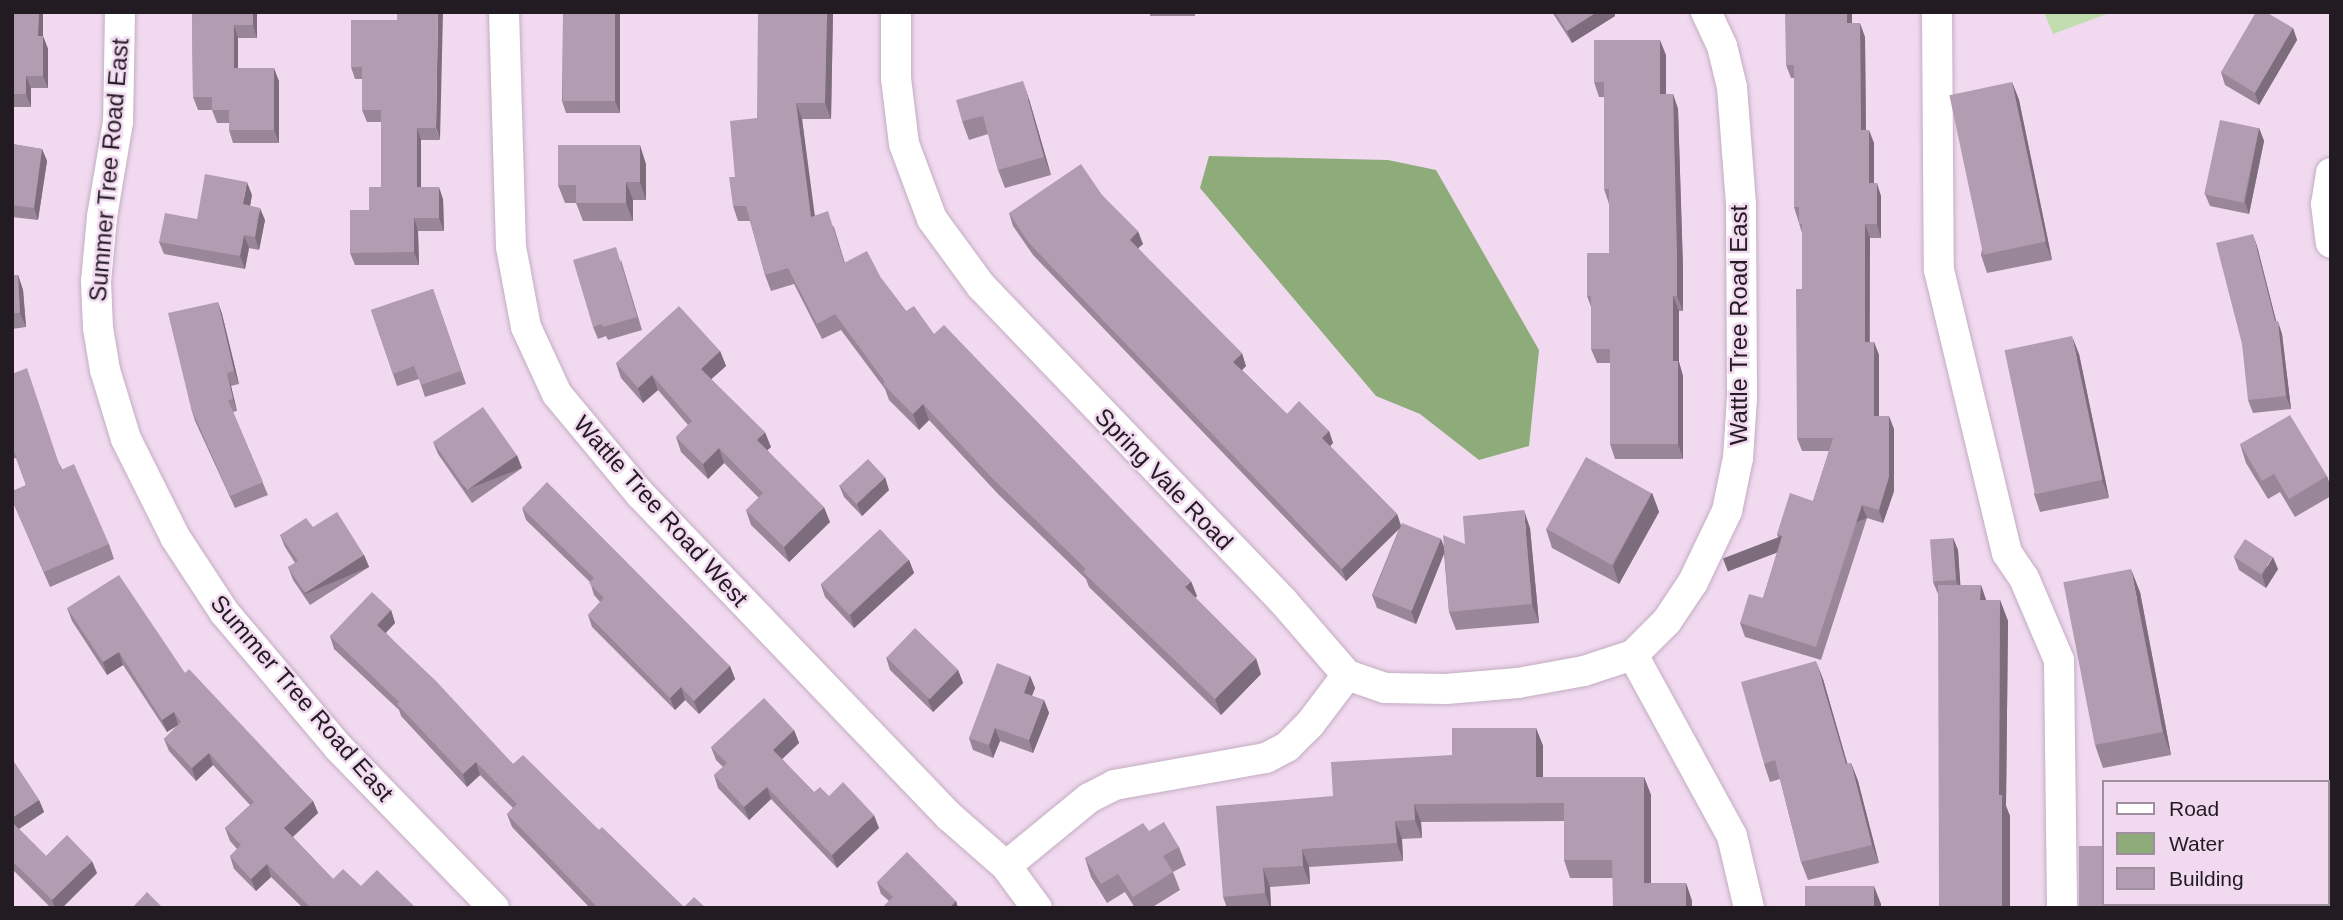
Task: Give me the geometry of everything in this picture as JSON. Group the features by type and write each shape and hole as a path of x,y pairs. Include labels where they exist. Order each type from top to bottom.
{"street":[{"name":"Summer Tree Road East","path":"120,12 118,122 96,282 98,328 104,370 126,439 175,537 224,612 338,747 494,908"},
{"name":"Wattle Tree Road West","path":"504,12 510,247 526,327 557,394 640,494 783,647 950,817 1006,866 1037,908"},
{"name":"Spring Vale Road","path":"896,12 896,78 904,144 932,219 981,286 1283,601 1347,675"},
{"name":"Wattle Tree Road East","path":"1633,655 1667,621 1693,582 1727,511 1738,458 1742,398 1741,204 1732,87 1722,46 1706,12"},
{"path":"1937,12 1939,270 2007,553 2024,578 2059,660 2062,908"},
{"path":"2331,173 2326,204 2331,243"},
{"path":"1006,866 1089,798 1114,785 1266,758 1287,747 1310,724 1347,675 1385,688 1518,684 1584,671 1633,655 1732,836 1749,908"}],"shaded area":[{"path":"2044,12 2112,12 2053,34"}],"water":[{"path":"1209,156 1388,160 1436,170 1539,350 1529,446 1479,460 1420,414 1376,396 1200,188"}],"building":[{"path":"12,12 39,12 38,36 43,36 43,76 26,76 26,94 12,94"},
{"path":"192,12 253,12 253,25 234,25 234,68 274,68 274,130 229,130 229,110 212,110 212,97 193,97"},
{"path":"397,12 438,12 436,128 417,128 417,187 439,187 439,218 414,218 414,252 350,253 350,210 369,210 369,187 381,187 381,110 362,110 362,67 351,67 351,20 397,20"},
{"path":"563,12 615,12 615,101 563,101"},
{"path":"758,12 827,12 825,103 796,103 811,217 828,211 844,263 867,251 881,278 906,311 914,306 934,334 944,325 1191,581 1185,587 1256,658 1215,699 1083,572 1086,569 993,479 923,404 913,414 883,384 885,382 835,314 817,324 788,268 765,275 746,206 733,206 729,177 735,177 730,121 757,118"},
{"path":"1555,12 1597,12 1567,31"},
{"path":"1785,12 1847,12 1847,23 1860,23 1861,130 1869,130 1869,183 1877,183 1877,224 1865,224 1865,342 1874,342 1874,416 1889,416 1889,477 1879,510 1862,505 1816,647 1740,623 1749,594 1763,598 1782,536 1777,534 1790,493 1813,501 1833,438 1797,438 1796,289 1802,289 1802,224 1799,224 1799,207 1794,207 1794,65 1786,65"},
{"path":"2256,12 2266,12 2293,28 2255,93 2221,72"},
{"path":"1594,40 1660,40 1660,94 1673,94 1677,296 1673,296 1673,361 1678,361 1678,444 1610,444 1610,349 1591,349 1591,296 1587,296 1587,253 1609,253 1609,189 1604,189 1604,82 1594,82"},
{"path":"1023,81 1044,157 998,170 983,116 962,121 956,100"},
{"path":"2012,82 2046,241 1983,255 1949,95"},
{"path":"2220,120 2259,128 2243,203 2204,194"},
{"path":"12,144 42,149 34,208 12,205"},
{"path":"558,145 640,145 640,182 626,182 626,203 576,203 576,185 558,185"},
{"path":"1081,164 1102,195 1138,231 1130,240 1242,353 1233,362 1287,414 1299,401 1329,431 1322,438 1397,514 1342,569 1029,243 1009,213"},
{"path":"205,174 247,182 243,204 260,208 255,237 244,235 240,256 159,242 165,213 197,219"},
{"path":"2253,234 2275,321 2278,321 2286,396 2248,400 2242,344 2216,243"},
{"path":"616,247 637,317 603,327 601,324 593,327 573,260"},
{"path":"12,275 18,275 20,313 12,313"},
{"path":"433,289 461,371 421,385 414,366 393,374 371,310"},
{"path":"218,302 234,371 227,373 233,399 228,400 263,482 230,496 191,408 168,313"},
{"path":"679,306 720,351 701,369 765,432 757,440 824,507 784,547 746,510 763,493 719,448 703,464 676,437 692,421 652,375 638,388 616,363"},
{"path":"2072,336 2103,480 2035,494 2005,350"},
{"path":"27,368 61,470 74,464 109,544 44,572 12,499 12,491 26,485 12,446 12,374"},
{"path":"483,407 517,455 467,490 433,442"},
{"path":"2290,415 2327,476 2289,499 2274,474 2262,481 2240,444"},
{"path":"1586,457 1652,493 1612,565 1546,529"},
{"path":"868,459 885,477 857,504 839,486"},
{"path":"547,482 730,666 694,701 681,687 670,698 588,615 604,598 589,583 594,578 522,508"},
{"path":"1524,510 1532,604 1449,612 1443,535 1465,544 1463,516"},
{"path":"337,512 364,555 305,593 288,567 298,561 280,535 306,518 313,527"},
{"path":"1402,523 1441,539 1412,611 1373,595"},
{"path":"880,529 909,560 849,615 821,584"},
{"path":"1953,538 1956,580 1933,582 1930,540"},
{"path":"2245,539 2273,557 2261,575 2234,557"},
{"path":"2131,569 2163,732 2095,745 2063,582"},
{"path":"119,575 185,673 189,669 313,801 284,828 333,879 343,869 361,886 377,870 416,908 311,908 267,864 251,879 230,856 241,845 225,828 254,802 209,753 192,768 164,739 181,722 174,712 162,720 119,652 103,662 67,608"},
{"path":"1938,585 1981,585 1980,600 2000,600 1999,795 2002,795 2002,908 1939,908"},
{"path":"372,592 391,610 377,625 436,681 513,764 523,755 599,830 602,827 684,907 694,897 706,908 598,908 507,814 517,804 476,762 463,774 397,704 399,702 330,636"},
{"path":"915,628 958,670 930,699 887,657"},
{"path":"1816,661 1846,764 1851,763 1872,845 1801,862 1775,760 1764,764 1741,682"},
{"path":"997,663 1030,676 1024,693 1044,700 1029,740 995,728 989,745 969,738"},
{"path":"764,698 794,730 773,750 814,792 820,787 829,796 843,782 874,815 832,855 767,787 744,807 714,775 727,763 711,747"},
{"path":"1452,728 1536,728 1536,777 1644,777 1644,883 1686,883 1686,908 1613,908 1612,860 1564,860 1564,803 1414,804 1415,820 1395,821 1397,843 1302,849 1303,866 1263,868 1265,893 1223,897 1216,806 1333,796 1331,762 1452,755"},
{"path":"12,759 39,800 12,818"},
{"path":"12,822 46,856 67,835 92,861 52,900 12,861"},
{"path":"1164,822 1179,847 1163,856 1173,872 1133,897 1118,874 1101,884 1085,858 1143,823 1149,831"},
{"path":"2079,846 2102,846 2102,906 2203,906 2203,908 2079,908"},
{"path":"907,852 956,901 949,908 882,908 893,897 877,882"},
{"path":"1805,886 1874,886 1874,908 1805,908"},
{"path":"147,892 163,908 132,908"}]}
